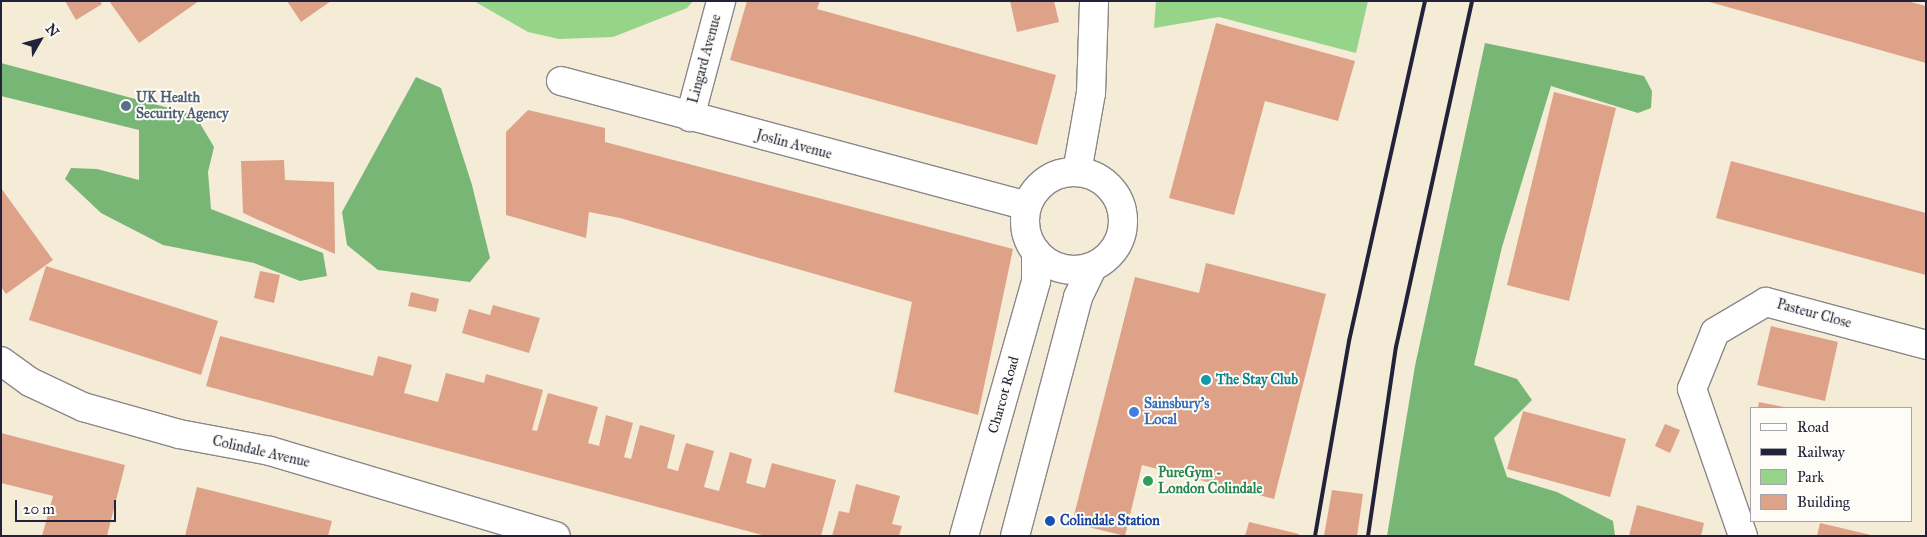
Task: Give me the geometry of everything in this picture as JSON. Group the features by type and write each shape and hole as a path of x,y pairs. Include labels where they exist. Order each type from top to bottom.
{"street":[{"name":"Lingard Avenue","path":"690,117 721,1"},
{"path":"1077,172 1092,93 1094,1"},
{"name":"Joslin Avenue","path":"561,81 1027,206"},
{"path":"1016,536 1078,297 1093,266 1105,259 1115,248 1121,235 1122,221 1120,206 1114,193 1104,183 1091,176 1077,172 1061,174 1046,181 1034,192 1027,206"},
{"name":"Charcot Road","path":"1027,206 1024,222 1028,238 1036,252 1047,263 1062,269 1078,270 1093,266"},
{"name":"Charcot Road","path":"964,536 1036,281 1036,252"},
{"name":"Pasteur Close","path":"1744,536 1692,389 1716,332 1766,302 1926,344"},
{"name":"Colindale Avenue","path":"1,361 30,382 84,407 179,434 270,451 556,536"}],"green space":[{"path":"474,1 693,1 687,8 613,37 559,39 528,32"},
{"path":"1156,1 1368,1 1356,53 1219,17 1154,28"},
{"path":"1485,43 1644,76 1652,91 1651,108 1638,113 1551,86 1502,247 1474,365 1517,379 1532,400 1494,438 1507,477 1557,492 1613,521 1615,536 1387,536 1415,366"},
{"path":"1,63 195,115 214,147 208,172 211,209 323,253 327,276 300,281 254,263 163,245 101,213 65,179 71,168 97,169 139,180 139,130 1,96"},
{"path":"416,77 441,88 472,185 490,258 470,282 378,270 347,245 342,212"}],"building":[{"path":"65,1 100,1 102,4 76,20"},
{"path":"109,1 199,1 139,43"},
{"path":"287,1 331,1 301,22"},
{"path":"747,1 820,1 817,9 1056,75 1037,145 730,60"},
{"path":"1010,1 1054,1 1059,22 1017,32"},
{"path":"1706,1 1907,1 1926,6 1926,63"},
{"path":"1216,23 1355,61 1338,121 1265,101 1234,215 1169,198"},
{"path":"1554,92 1616,108 1569,301 1507,285"},
{"path":"528,110 605,128 605,142 1013,249 978,415 894,392 912,302 620,218 589,212 586,238 506,215 506,132"},
{"path":"284,160 285,180 334,182 335,254 243,213 241,161"},
{"path":"1731,161 1926,213 1926,275 1716,218"},
{"path":"1,188 53,260 6,294 1,287"},
{"name":"The Stay Club","path":"1206,263 1326,294 1274,499 1142,465 1125,536 1072,523 1135,277 1199,293"},
{"path":"46,266 218,321 201,375 29,320"},
{"path":"260,271 280,275 274,303 254,298"},
{"path":"411,292 439,299 436,312 408,306"},
{"path":"493,305 540,318 529,353 462,333 469,309 490,315"},
{"path":"1771,326 1838,342 1825,401 1757,385"},
{"path":"220,336 373,376 378,356 412,365 404,393 438,402 446,373 484,383 486,374 543,390 532,430 537,431 548,393 598,407 588,443 599,446 606,415 633,423 624,457 631,459 640,425 675,435 667,468 678,471 686,443 714,451 704,487 719,491 730,452 752,459 746,483 765,488 772,463 836,480 821,536 766,536 206,386"},
{"path":"1759,402 1784,407 1758,407"},
{"path":"1523,411 1626,439 1610,497 1507,469"},
{"path":"1665,424 1680,430 1670,453 1655,446"},
{"path":"1,433 125,465 107,536 42,536 53,496 1,483"},
{"path":"856,484 900,496 892,524 902,526 899,536 832,536 839,511 849,513"},
{"path":"197,487 332,521 328,536 185,536"},
{"path":"1332,490 1363,494 1357,536 1324,536"},
{"path":"1637,505 1704,523 1701,536 1629,536"},
{"path":"1249,522 1299,534 1299,536 1245,536"},
{"path":"1820,523 1871,535 1871,536 1817,536"}],"railway":[{"path":"1315,536 1349,341 1425,1"},
{"path":"1368,536 1396,347 1472,1"}],"place":[{"name":"UK Health Security Agency","path":"126,106"},
{"name":"The Stay Club","path":"1206,380"},
{"name":"Sainsbury's Local","path":"1134,412"},
{"name":"PureGym - London Colindale","path":"1148,481"},
{"name":"Colindale Station","path":"1050,521"}]}
